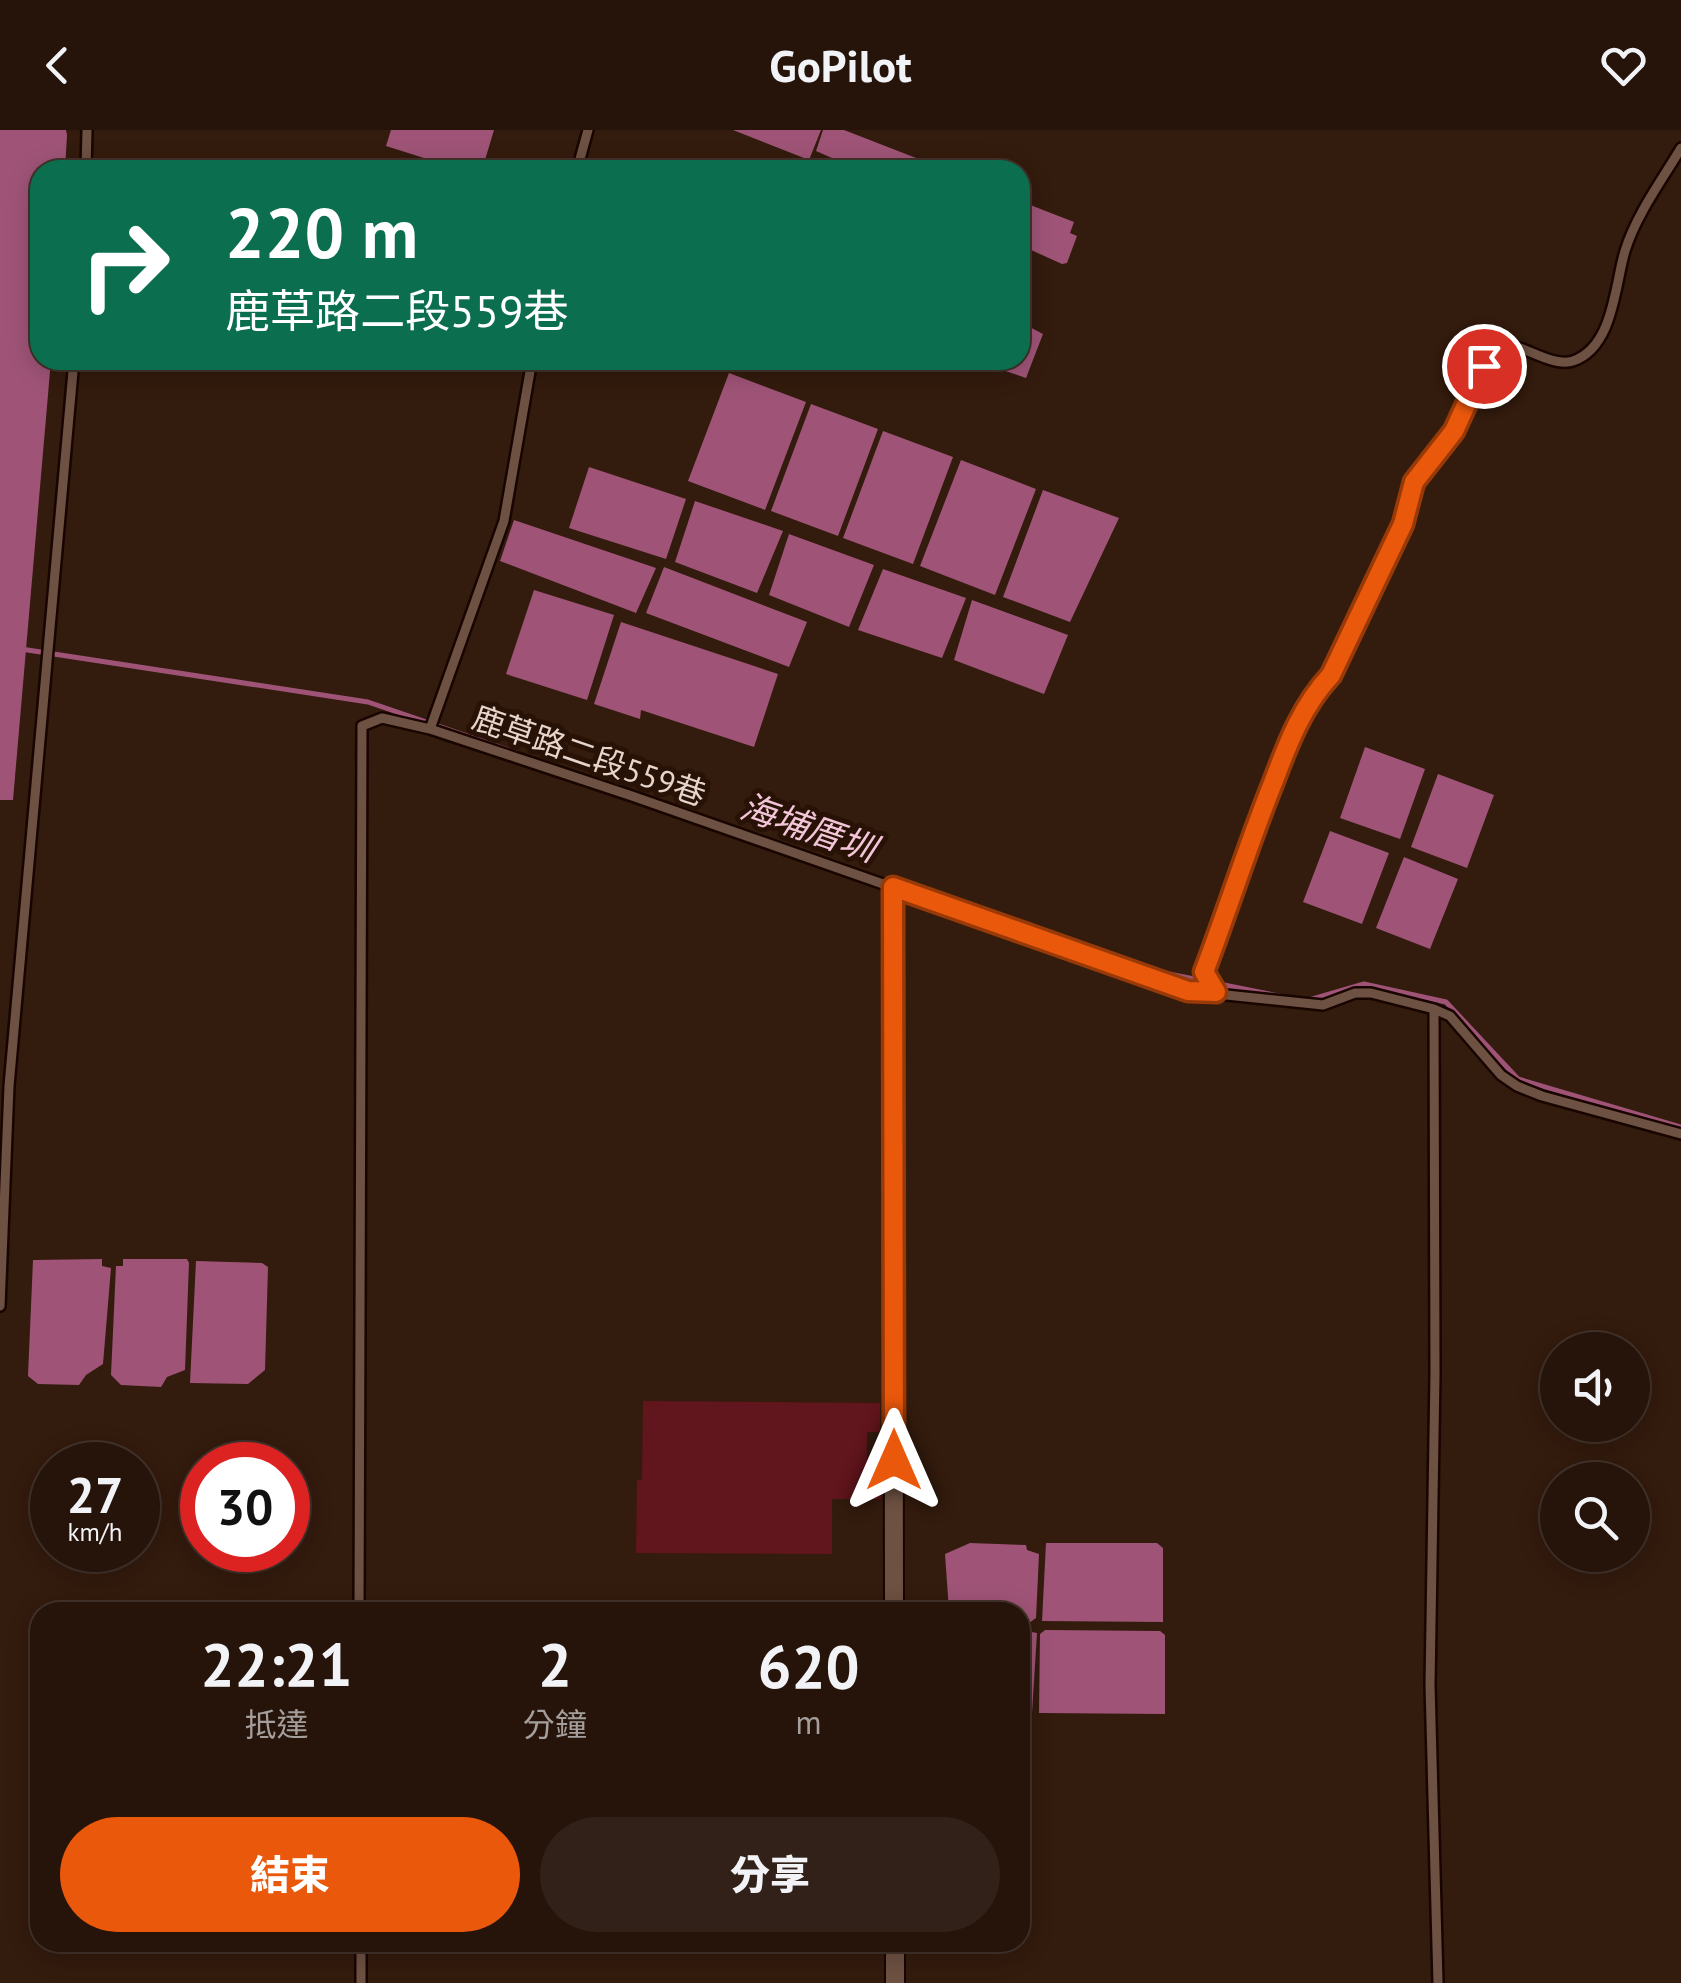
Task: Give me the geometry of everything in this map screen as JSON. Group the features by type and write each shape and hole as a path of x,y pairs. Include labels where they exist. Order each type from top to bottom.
{"street":[{"path":"893,887 894,1602"},
{"path":"895,1952 895,1983"}],"lane":[{"path":"86,160 87,130"},
{"path":"580,160 588,130"},
{"path":"1216,992 1204,972 1253,832 1300,717 1312,695 1331,675 1403,524 1414,482 1454,431 1484,366 1513,346 1560,362 1572,361 1588,350 1614,306 1625,251 1681,148"},
{"path":"0,1306 9,1086 73,370"},
{"path":"430,729 504,521 530,370"},
{"name":"鹿草路二段559巷","path":"359,1602 362,726 382,718 430,729 632,796 1188,991 1323,1005 1355,993 1371,992 1434,1009 1450,1016 1502,1075 1517,1086 1681,1134"},
{"path":"1434,1009 1435,1374 1430,1685 1438,1983"},
{"path":"361,1983 362,1952"}],"shaded area":[{"path":"0,130 66,130 66,160 30,160 30,370 50,370 13,800 0,800"},
{"path":"391,130 494,130 485,160 430,160 386,146"},
{"path":"733,130 821,130 809,160"},
{"path":"823,130 844,130 921,160 831,160 816,151"},
{"path":"1030,205 1074,222 1070,233 1077,236 1067,263 1030,250"},
{"path":"1030,327 1043,334 1030,368"},
{"path":"1002,370 1029,370 1026,378"},
{"path":"729,373 806,402 765,510 688,481"},
{"path":"811,404 878,429 838,536 771,511"},
{"path":"883,431 953,457 913,564 843,538"},
{"path":"961,460 1036,489 995,595 920,566"},
{"path":"589,467 686,499 666,559 569,528"},
{"path":"1043,490 1119,518 1070,622 1003,597"},
{"path":"695,501 783,531 757,593 675,562"},
{"path":"514,520 656,568 636,613 500,561"},
{"path":"789,534 874,565 849,627 769,595"},
{"path":"664,567 807,622 789,667 646,613"},
{"path":"883,569 966,598 942,658 858,630"},
{"path":"534,590 614,615 587,700 506,674"},
{"path":"972,600 1068,635 1044,694 954,660"},
{"path":"621,622 778,674 754,747 641,710 640,719 594,704"},
{"path":"1365,747 1425,769 1400,839 1340,818"},
{"path":"1438,774 1494,795 1467,868 1411,847"},
{"path":"1330,831 1389,853 1362,924 1303,902"},
{"path":"1404,857 1458,879 1430,949 1376,928"},
{"path":"102,1259 102,1266 111,1268 103,1364 79,1385 38,1384 28,1376 33,1260"},
{"path":"123,1259 187,1259 189,1263 185,1370 167,1377 161,1387 121,1385 111,1375 116,1266 123,1266"},
{"path":"196,1261 262,1263 268,1267 265,1370 248,1384 190,1383"},
{"path":"970,1543 1026,1545 1027,1550 1039,1554 1036,1618 1030,1622 1030,1602 948,1602 945,1554"},
{"path":"1046,1543 1157,1543 1163,1548 1163,1622 1042,1621"},
{"path":"1045,1630 1160,1631 1165,1635 1165,1714 1039,1713 1040,1634"},
{"path":"1030,1632 1037,1633 1030,1713"}],"building":[{"path":"643,1401 880,1403 880,1432 867,1432 867,1481 881,1481 881,1499 832,1499 832,1554 636,1553"}],"waterway":[{"name":"海埔厝圳","path":"21,649 368,702 517,753"},
{"name":"海埔厝圳","path":"1057,940 1134,967 1284,997"},
{"name":"海埔厝圳","path":"1309,1000 1364,984 1446,1002 1518,1079 1681,1127"}],"route":[{"path":"894,1460 893,887 1188,991 1216,992 1204,972 1293,732 1312,695 1331,675 1403,524 1414,482 1454,431 1484,366"}]}
